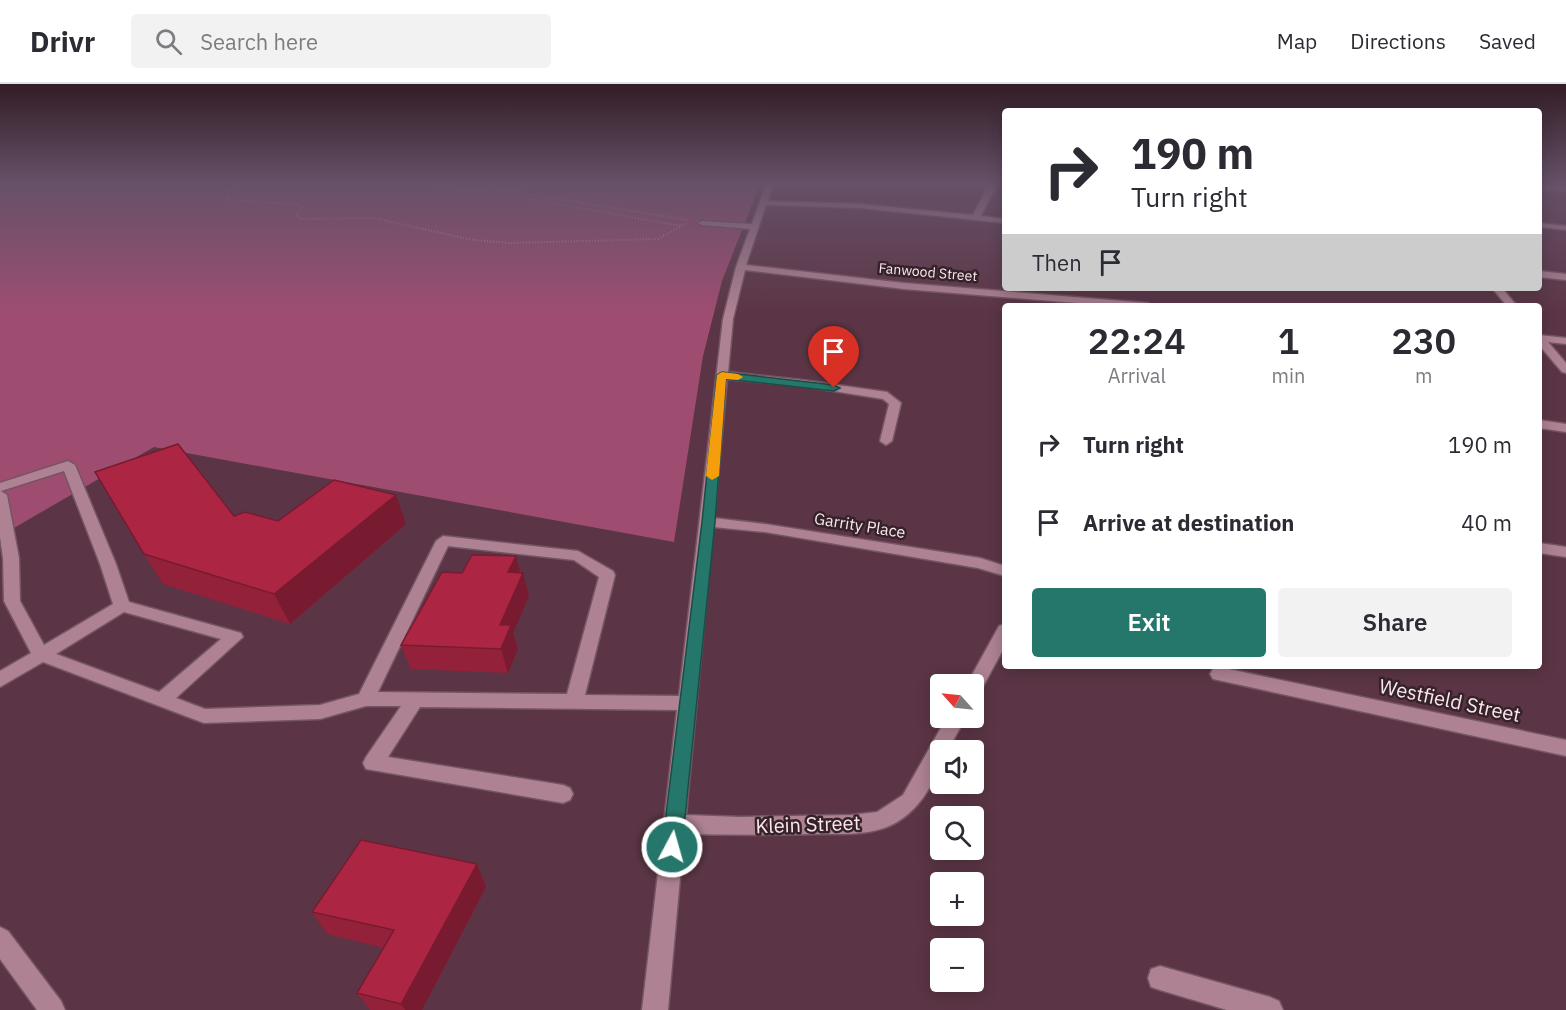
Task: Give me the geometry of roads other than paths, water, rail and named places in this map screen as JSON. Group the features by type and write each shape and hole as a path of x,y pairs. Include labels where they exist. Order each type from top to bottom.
{"street":[{"path":"655,1010 728,319 740,267 756,227"},
{"name":"Fanwood Street","path":"740,267 904,286 1111,303"},
{"path":"1542,274 1566,277"},
{"path":"1500,291 1510,303"},
{"path":"1542,338 1566,341"},
{"path":"1542,342 1566,370"},
{"path":"722,375 802,383 887,396 895,403 886,441"},
{"path":"1542,424 1566,428"},
{"path":"0,487 68,465 108,564 122,606"},
{"path":"0,495 11,558 12,601 41,655 204,716 320,712 366,699 687,703"},
{"name":"Garrity Place","path":"708,522 765,528 980,563 1002,570"},
{"path":"366,699 444,540 578,556 607,574 574,703"},
{"path":"1542,548 1566,552"},
{"path":"0,680 122,606 235,637 163,699"},
{"path":"981,674 1002,636"},
{"name":"Westfield Street","path":"1219,674 1566,748"},
{"path":"415,700 373,763 563,794"},
{"name":"Klein Street","path":"674,824 741,826 851,824 879,821 894,814 910,801 951,728"},
{"path":"0,939 52,1010"},
{"path":"1160,978 1270,1010"}]}
